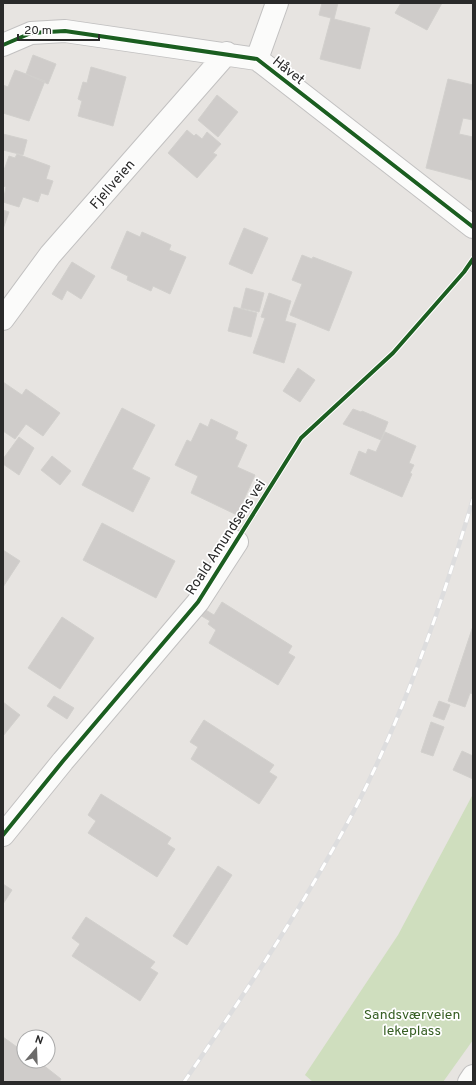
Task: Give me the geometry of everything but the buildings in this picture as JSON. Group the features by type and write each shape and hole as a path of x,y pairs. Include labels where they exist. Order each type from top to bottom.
{"street":[{"path":"257,59 277,3"},
{"name":"Håvet","path":"3,45 31,33 65,32 227,53 257,59 473,227"},
{"name":"Fjellveien","path":"3,319 50,255 227,53"},
{"name":"Roald Amundsens vei","path":"3,835 63,761 198,602 237,542"},
{"path":"469,1082 473,1076"}],"green space":[{"name":"Sandsværveien lekeplass","path":"473,794 473,1040 443,1082 313,1082 305,1075 398,935"}],"railway":[{"path":"184,1082 297,911 358,803 376,766 408,692 449,577 473,499"}],"cycle path":[{"path":"3,45 31,33 65,31 257,59 473,227"},
{"path":"3,835 63,761 198,602 301,438 393,353 464,272 473,259"}]}
